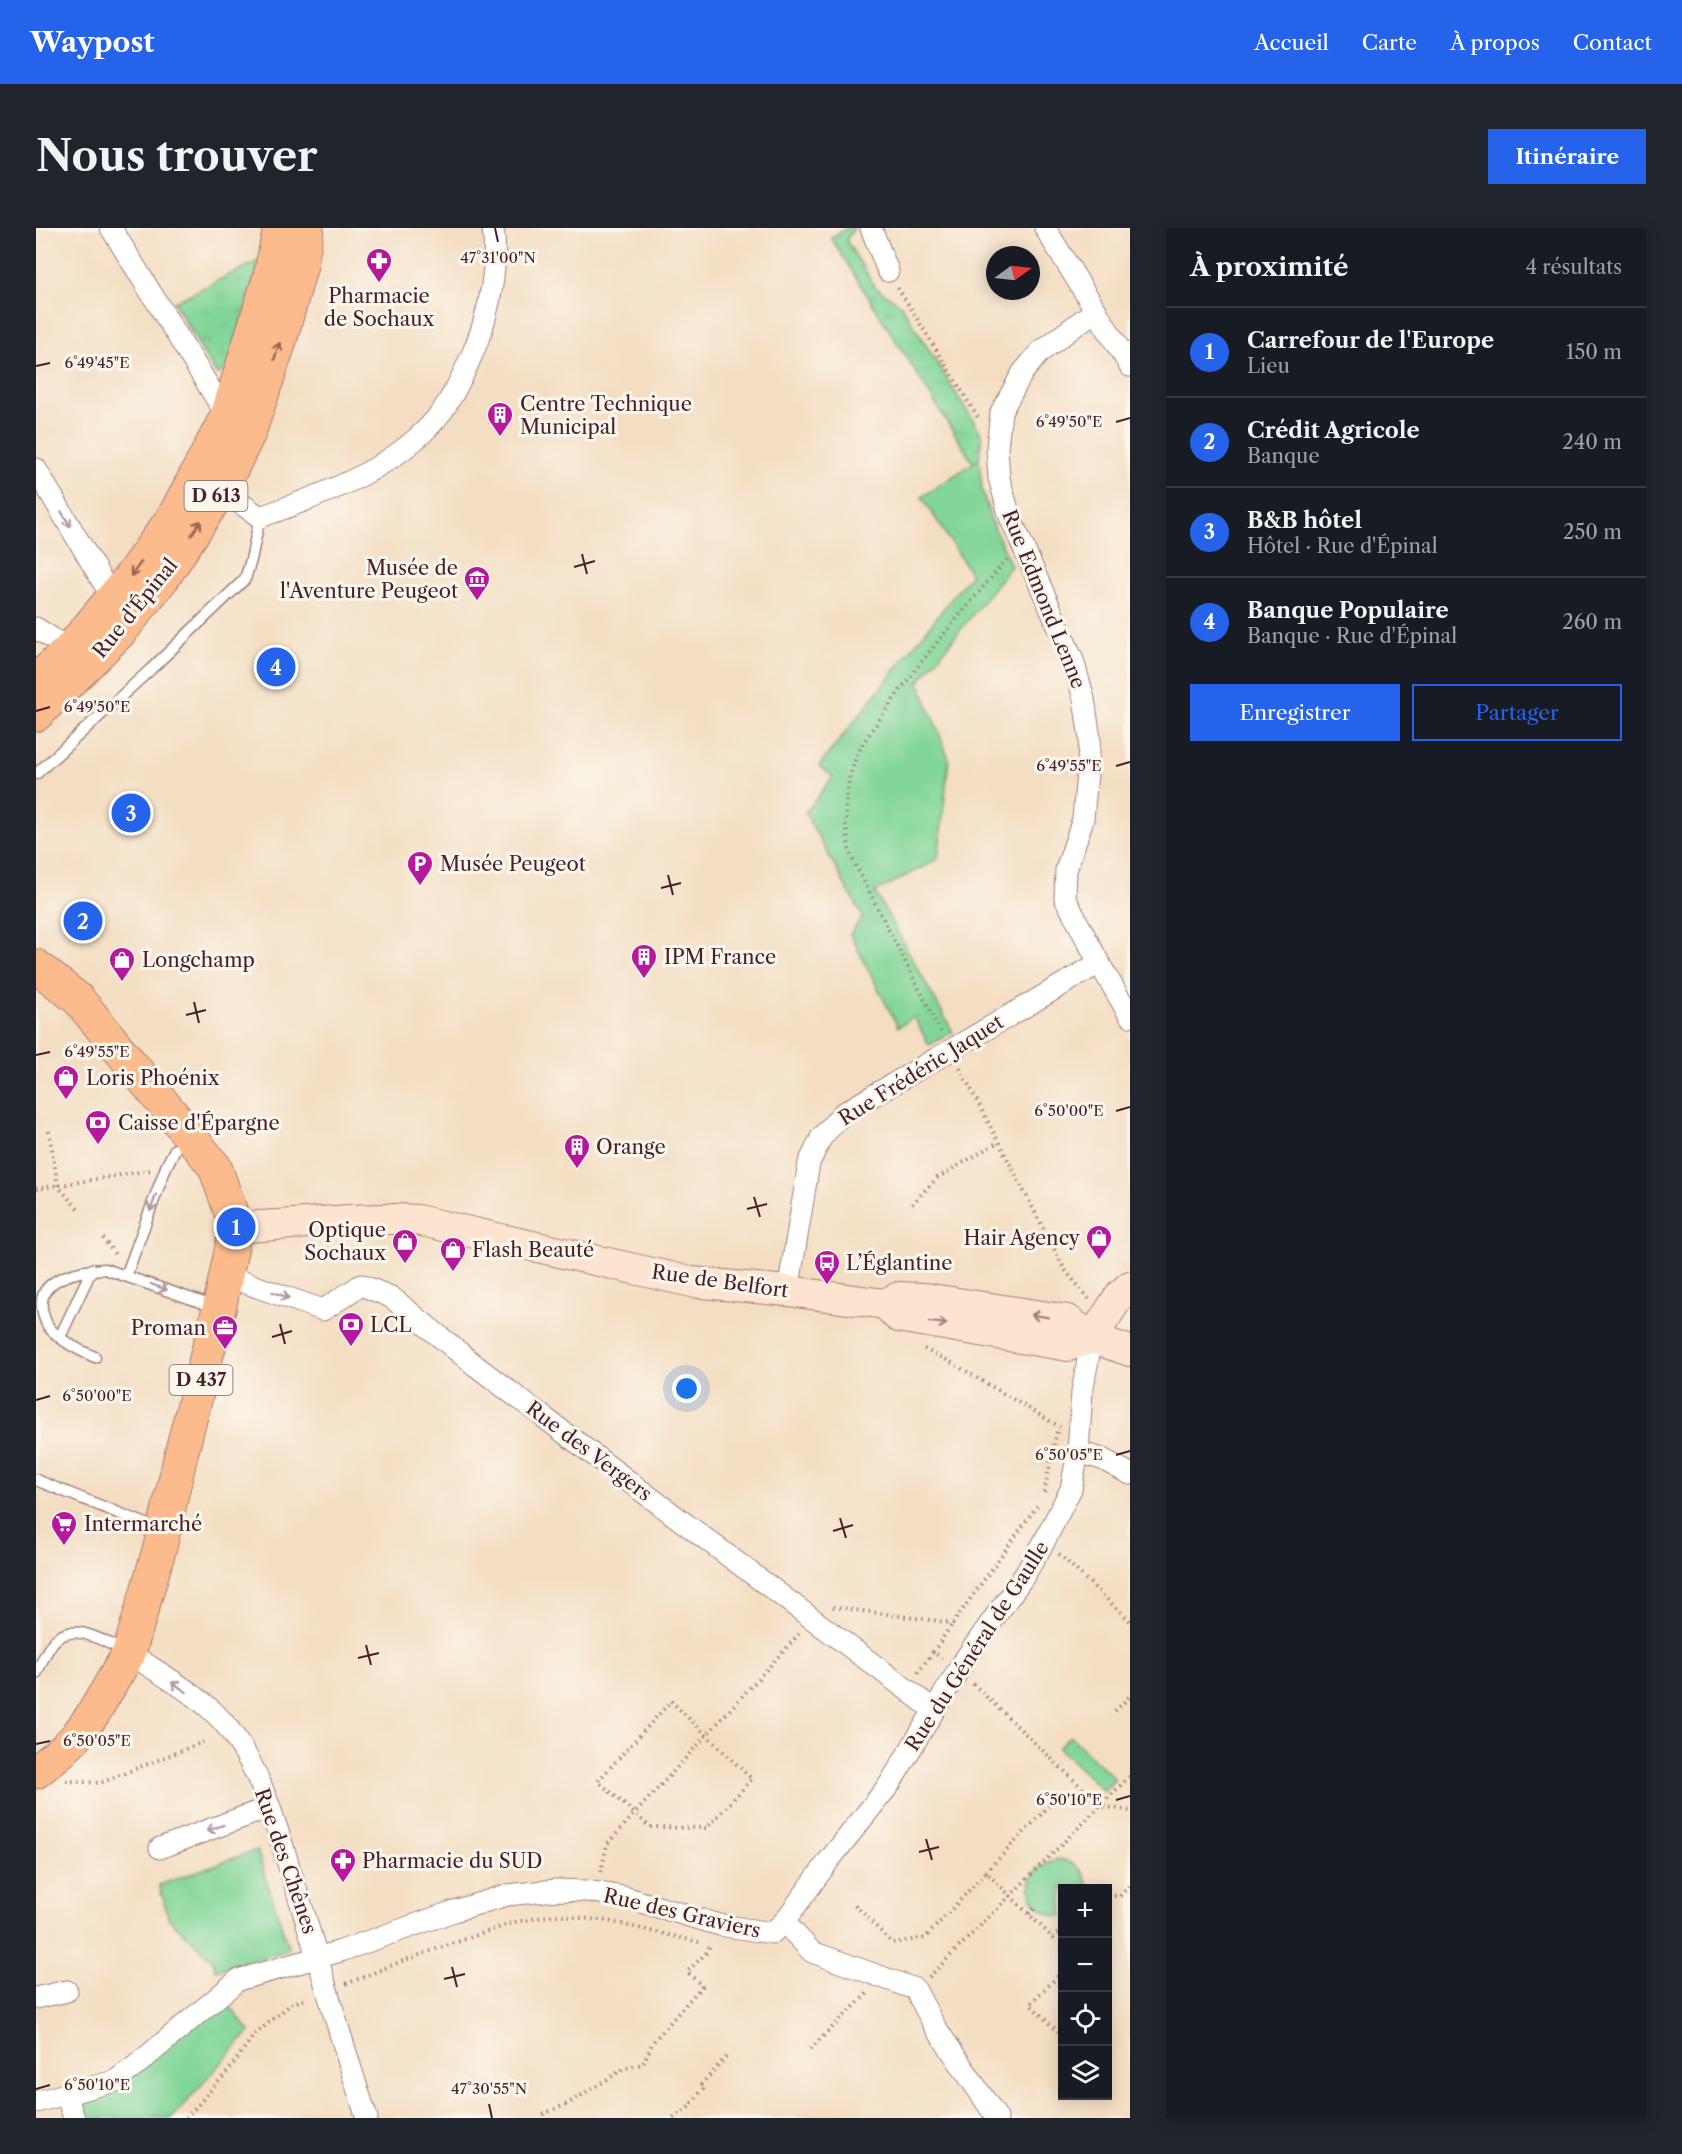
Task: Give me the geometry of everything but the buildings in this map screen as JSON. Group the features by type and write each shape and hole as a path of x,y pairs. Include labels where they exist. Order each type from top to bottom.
{"main road":[{"name":"Rue d'Épinal","path":"238,424 280,228"},
{"name":"Rue d'Épinal","path":"36,681 121,631 163,578 209,481 279,345 301,265 307,228"},
{"name":"Rue d'Épinal","path":"36,715 79,657 113,599 174,516 209,481"},
{"path":"36,967 63,1011 171,1158 236,1227"},
{"path":"36,967 78,999 215,1167 236,1227"},
{"name":"Rue de Belfort","path":"236,1227 284,1226 381,1218 417,1220 692,1282 788,1291 885,1304 899,1297 925,1298 1068,1320 1092,1338"},
{"name":"D 437","path":"48,1776 63,1750 93,1714 129,1653 148,1594 219,1309 236,1227"},
{"path":"1125,1291 1092,1338 1130,1351"}],"street":[{"path":"111,228 238,424"},
{"path":"209,481 260,517 323,495 369,472 417,438 443,410 469,362 485,321 493,272 493,228"},
{"path":"871,228 888,270"},
{"path":"1045,228 1130,366"},
{"name":"Rue Edmond Lenne","path":"1096,310 1040,352 1023,372 1001,412 997,448 999,478 1010,517 1073,660 1084,699 1090,739 1083,819 1066,870 1065,898 1130,1016"},
{"path":"36,469 113,599"},
{"path":"36,628 79,657"},
{"name":"Rue Frédéric Jaquet","path":"788,1291 809,1163 821,1138 842,1114 1099,963"},
{"name":"Rue des Vergers","path":"226,1276 323,1310 361,1285 392,1297 476,1366 934,1710"},
{"name":"Rue du Général de Gaulle","path":"784,1922 830,1859 889,1785 958,1670 1024,1576 1043,1544 1071,1489 1078,1452 1082,1392 1092,1338"},
{"path":"1078,1452 1102,1459 1130,1474"},
{"name":"Rue des Chênes","path":"129,1653 208,1707 225,1724 259,1782 270,1807 368,2118"},
{"path":"160,1848 270,1807"},
{"name":"Rue des Graviers","path":"36,2102 115,2081 238,1980 360,1945 454,1911 507,1895 556,1890 596,1892 624,1897 717,1937 772,1933 784,1922 812,1952 915,1989"},
{"path":"915,1989 934,2025 997,2118"},
{"path":"36,1998 67,1991"},
{"path":"66,2094 74,2118"}],"lane":[{"path":"36,774 244,579 251,560 260,517"},
{"path":"126,1276 171,1158"},
{"path":"60,1337 92,1269"},
{"path":"94,1357 78,1350 60,1337 48,1326 43,1315 42,1293 65,1276 92,1269 105,1269 219,1309"},
{"path":"36,1480 163,1531"},
{"path":"36,1674 54,1641 66,1634 78,1632 86,1634 129,1653"}],"path":[{"path":"888,270 997,448"},
{"path":"1021,542 908,678 865,740 854,763 848,792 845,829 850,854 1065,1270 1091,1302 1110,1283 1125,1291"},
{"path":"49,1131 58,1186 78,1210"},
{"path":"912,1204 937,1178 999,1142"},
{"path":"36,1190 171,1158"},
{"path":"919,1346 1058,1425 1078,1452"},
{"path":"907,1689 1043,1497 1058,1425"},
{"path":"1043,1544 1058,1553 1130,1621"},
{"path":"592,1920 607,1844 824,1606 953,1623"},
{"path":"933,1652 958,1670 1101,1806 1130,1811"},
{"path":"1115,1711 1130,1696"},
{"path":"671,1701 752,1779 707,1828 650,1827 635,1814 598,1781 671,1701"},
{"path":"48,1776 100,1783 203,1742"},
{"path":"915,1989 1130,1776"},
{"path":"855,1905 892,1943 925,1938 1049,1806"},
{"path":"986,1872 1053,1938 1058,1933"},
{"path":"1112,1896 1120,1896 1130,1885"},
{"path":"1029,1914 1037,1906"},
{"path":"466,1938 515,1922 555,1916 608,1921 692,1942 717,1937"},
{"path":"543,2114 569,2103 626,2068 643,2064 653,2042 702,1986 687,1971 717,1937"},
{"path":"1058,1976 1030,2004 1058,2032"},
{"path":"860,1989 878,1993"},
{"path":"810,2049 868,1992"},
{"path":"673,2118 687,2109 727,2056"}],"green space":[{"path":"847,228 854,228 846,240 875,287 901,305 982,435 979,459 973,463 831,238"},
{"path":"260,260 227,369 218,374 214,371 174,302"},
{"path":"979,459 982,490 991,520 1011,566 919,682 949,759 938,859 875,892 953,1032 929,1045 914,1017 898,1027 850,934 863,917 805,813 833,777 819,766 971,574 922,497"},
{"path":"1070,1736 1115,1779 1104,1791 1058,1748"},
{"path":"257,1850 289,1950 216,1970 212,1959 169,1919 159,1885"},
{"path":"1060,1859 1071,1863 1080,1869 1085,1877 1086,1884 1058,1884 1058,1915 1048,1913 1039,1907 1030,1889 1037,1870 1047,1863"},
{"path":"224,2000 250,2031 172,2118 85,2118 78,2097"}],"place":[{"name":"Pharmacie de Sochaux","path":"379,284"},
{"name":"Centre Technique Municipal","path":"500,438"},
{"name":"Musée de l'Aventure Peugeot","path":"477,602"},
{"name":"Banque Populaire","path":"276,667"},
{"name":"B&B hôtel","path":"131,813"},
{"name":"Musée Peugeot","path":"420,887"},
{"name":"Crédit Agricole","path":"83,921"},
{"name":"IPM France","path":"644,980"},
{"name":"Longchamp","path":"122,983"},
{"name":"Loris Phoénix","path":"66,1101"},
{"name":"Caisse d'Épargne","path":"98,1146"},
{"name":"Orange","path":"577,1170"},
{"name":"Carrefour de l'Europe","path":"236,1227"},
{"name":"Hair Agency","path":"1099,1261"},
{"name":"Optique Sochaux","path":"405,1265"},
{"name":"Flash Beauté","path":"453,1273"},
{"name":"L’Églantine","path":"827,1286"},
{"name":"LCL","path":"351,1348"},
{"name":"Proman","path":"225,1351"},
{"name":"Intermarché","path":"64,1547"},
{"name":"Pharmacie du SUD","path":"343,1884"}]}
